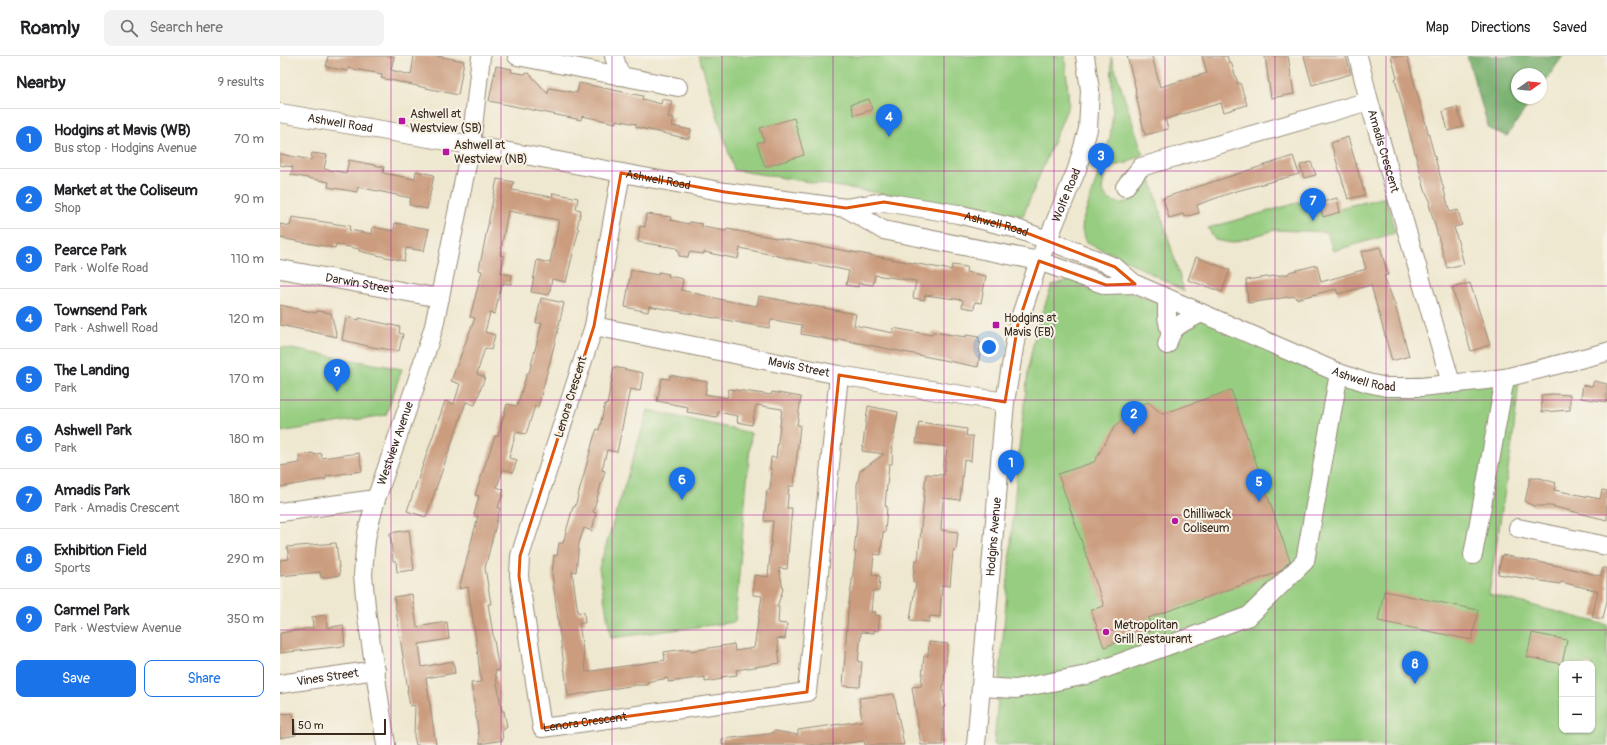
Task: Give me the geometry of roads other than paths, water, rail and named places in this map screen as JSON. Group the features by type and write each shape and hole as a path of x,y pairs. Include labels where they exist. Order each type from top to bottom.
{"street":[{"path":"471,145 481,56"},
{"path":"518,56 678,87"},
{"path":"614,56 620,76"},
{"name":"Wolfe Road","path":"1039,261 1077,169 1088,129 1090,90 1085,56"},
{"path":"1358,56 1369,101"},
{"name":"Amadis Crescent","path":"1125,187 1141,167 1369,101 1450,383"},
{"name":"Ashwell Road","path":"280,113 471,145 725,192 846,208 884,202 958,214 1014,228 1115,267 1135,284 1339,373 1368,383 1386,387 1402,388 1505,378 1607,352"},
{"name":"Westview Avenue","path":"386,745 363,575 367,533 376,499 417,381 434,326 471,145"},
{"name":"Lenora Crescent","path":"621,173 594,326 520,556 519,576 542,728 807,692 839,375"},
{"name":"Ashwell Road","path":"846,208 884,230 1039,261 1106,284 1135,284"},
{"name":"Hodgins Avenue","path":"976,745 1005,402 1018,324 1039,261"},
{"name":"Darwin Street","path":"280,269 440,298"},
{"path":"1167,298 1168,339 1175,327 1201,313"},
{"name":"Mavis Street","path":"594,326 839,375 1005,402"},
{"path":"981,687 1016,689 1087,675 1249,616 1305,561 1339,373"},
{"path":"1473,555 1505,378"},
{"path":"280,512 376,499"},
{"path":"1518,528 1607,546"},
{"name":"Vines Street","path":"280,684 376,670"}],"place":[{"name":"Ashwell at Westview (SB)","path":"402,121"},
{"name":"Townsend Park","path":"889,137"},
{"name":"Ashwell at Westview (NB)","path":"446,152"},
{"name":"Pearce Park","path":"1101,176"},
{"name":"Amadis Park","path":"1313,221"},
{"name":"Hodgins at Mavis (EB)","path":"996,325"},
{"name":"Carmel Park","path":"337,392"},
{"name":"Market at the Coliseum","path":"1134,434"},
{"name":"Hodgins at Mavis (WB)","path":"1011,483"},
{"name":"Ashwell Park","path":"682,500"},
{"name":"The Landing","path":"1259,502"},
{"name":"Chilliwack Coliseum","path":"1175,521"},
{"name":"Metropolitan Grill Restaurant","path":"1106,632"},
{"name":"Exhibition Field","path":"1415,684"}]}
